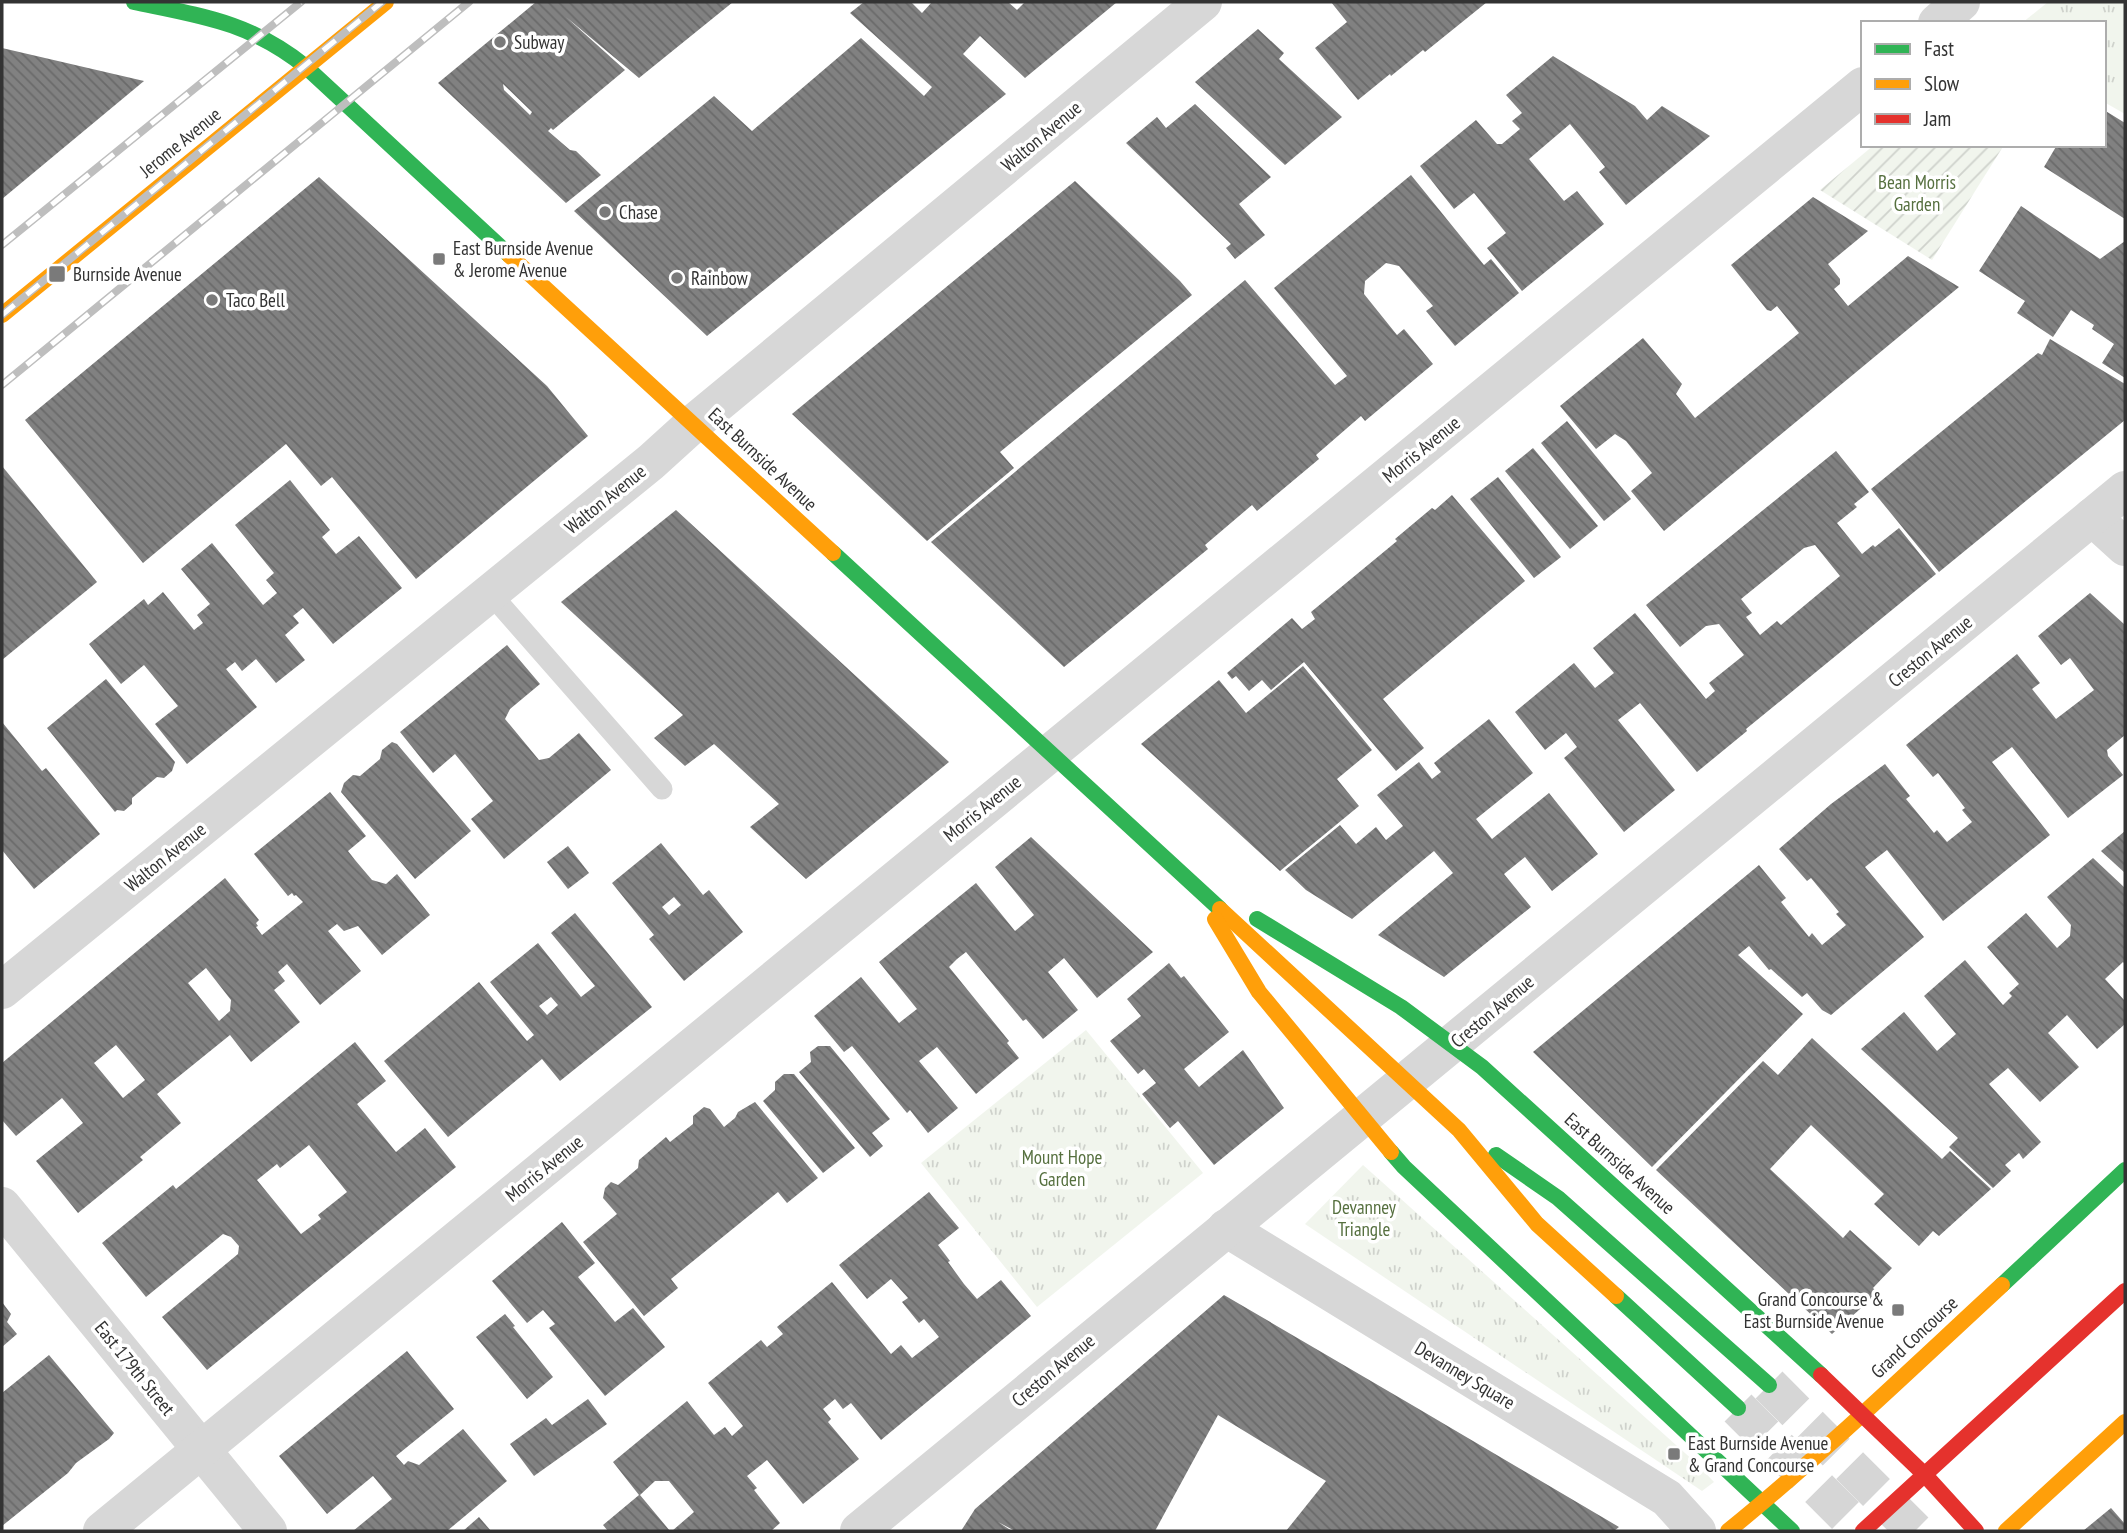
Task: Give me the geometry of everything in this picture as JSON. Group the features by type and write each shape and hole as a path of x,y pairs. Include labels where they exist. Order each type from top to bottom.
{"main road":[{"name":"East Burnside Avenue","path":"134,2 252,33 274,43 306,67 1407,1081 1459,1130 1537,1224 1738,1408"},
{"name":"Jerome Avenue","path":"2,315 386,2"},
{"name":"East Burnside Avenue","path":"1192,881 1305,947 1405,1010 1453,1044 1507,1089 1863,1413 1976,1531"},
{"name":"East Burnside Avenue","path":"1192,881 1259,992 1404,1167 1792,1531"},
{"name":"East Burnside Avenue","path":"1459,1130 1558,1198 1769,1385"},
{"name":"Grand Concourse","path":"1728,1531 1863,1413 2125,1170"},
{"path":"1863,1531 2125,1291"},
{"path":"2006,1531 2125,1422"}],"street":[{"name":"Walton Avenue","path":"2,990 650,462 1203,2"},
{"path":"1939,21 1961,2"},
{"name":"Morris Avenue","path":"102,1531 1861,88"},
{"name":"Creston Avenue","path":"859,1531 2125,490"},
{"path":"2092,517 2125,547"},
{"name":"East 179th Street","path":"2,1206 268,1531"},
{"name":"Devanney Square","path":"1226,1228 1667,1498 1697,1531"}],"lane":[{"path":"490,593 662,789"}],"green space":[{"path":"2048,2 2125,2 2125,114 2106,103 2106,21 2024,21"},
{"name":"Bean Morris Garden","path":"1872,147 2003,147 1932,260 1820,190"},
{"name":"Mount Hope Garden","path":"1086,1030 1203,1173 1037,1307 921,1163"},
{"name":"Devanney Triangle","path":"1363,1165 1695,1462 1714,1482 1702,1491 1305,1224"}],"building":[{"path":"536,2 733,2 639,78 566,17 625,70 553,130 551,128 548,131 570,150 576,151 601,175 566,203 438,83","holes":["503,84 532,112 530,115 504,90"]},
{"path":"864,2 911,2 922,13 932,2 1008,2 1017,10 1025,2 1117,2 1025,78 980,36 963,54 1006,94 707,336 574,211 714,96 752,131 861,38 924,96 932,87 850,13"},
{"path":"1331,2 1487,2 1425,52 1423,50 1358,100 1315,48 1347,22"},
{"path":"1258,29 1284,53 1279,59 1342,117 1285,165 1195,82"},
{"path":"2,48 144,81 2,199"},
{"path":"1553,56 1635,106 1647,120 1662,106 1710,136 1626,205 1599,172 1605,167 1570,124 1529,159 1564,201 1577,191 1604,224 1522,291 1487,248 1506,233 1474,193 1454,209 1420,166 1476,120 1497,144 1502,144 1520,129 1512,121 1522,113 1506,95"},
{"path":"1195,104 1271,177 1239,204 1265,235 1235,259 1226,248 1231,244 1126,143 1157,117 1166,128"},
{"path":"2106,111 2125,123 2125,219 2044,167 2056,147 2106,147"},
{"path":"1411,175 1484,265 1491,259 1519,293 1455,346 1426,311 1433,306 1399,266 1386,263 1365,281 1364,294 1397,335 1404,329 1433,364 1365,421 1361,416 1316,455 1319,459 1257,511 1252,505 1205,545 1208,549 1064,667 931,542 1245,280 1335,385 1347,376 1274,288"},
{"path":"319,177 547,386 588,436 416,579 332,477 321,486 286,444 143,563 25,420"},
{"path":"1075,181 1192,295 1000,452 1014,468 927,541 792,414"},
{"path":"1813,197 1868,231 1828,264 1840,279 1840,284 1834,289 1848,306 1908,256 1959,287 1664,531 1631,491 1652,473 1626,441 1615,434 1596,449 1560,406 1643,338 1682,384 1676,394 1695,418 1799,333 1777,306 1771,311 1767,310 1731,265"},
{"path":"2021,206 2100,259 2125,241 2125,378 2102,363 2114,344 2092,329 2094,325 2071,310 2053,337 2017,313 2025,301 1979,271"},
{"path":"2050,339 2125,384 2125,420 1939,572 1871,489 2038,353 2042,355"},
{"path":"1567,421 1631,499 1604,521 1541,443"},
{"path":"1533,448 1598,526 1570,549 1505,471"},
{"path":"1836,451 1869,492 1854,504 1857,507 1837,523 1862,554 1899,528 1936,574 1697,772 1640,703 1618,720 1675,790 1624,832 1564,758 1577,747 1566,733 1545,750 1515,712 1574,663 1595,688 1614,673 1593,648 1635,613 1706,699 1715,691 1709,683 1744,655 1719,624 1706,626 1680,647 1646,605","holes":["1815,545 1840,576 1781,625 1777,621 1760,635 1746,617 1752,613 1741,599 1804,548"]},
{"path":"2,466 97,582 2,660"},
{"path":"1498,477 1561,557 1534,578 1470,499"},
{"path":"290,480 330,530 322,537 336,554 359,536 402,588 333,644 303,608 293,616 299,623 285,635 305,660 276,683 256,659 242,671 235,662 226,669 257,707 187,764 155,724 178,706 144,665 121,684 89,644 144,599 148,605 163,592 194,630 203,623 197,615 210,604 181,569 212,543 263,605 277,593 266,580 274,573 235,525"},
{"path":"1452,495 1525,581 1383,699 1424,748 1396,771 1304,662 1271,690 1262,680 1249,691 1236,676 1232,679 1227,673 1292,618 1302,629 1315,619 1311,612 1397,541 1395,539 1432,508 1435,510"},
{"path":"676,510 949,762 806,879 750,827 779,804 714,744 685,766 654,738 683,715 561,602"},
{"path":"2090,593 2125,625 2125,735 2107,750 2108,756 2123,775 2068,818 2012,747 1992,762 2050,835 1943,921 1887,850 1865,867 1924,937 1831,1015 1822,1010 1807,993 1802,997 1769,970 1749,946 1738,955 1803,1014 1652,1167 1533,1052 1759,865 1786,898 1781,902 1809,937 1812,933 1822,945 1846,925 1836,914 1839,912 1811,878 1807,881 1779,849 1831,804 1885,764 1910,796 1906,799 1934,833 1937,830 1947,842 1972,822 1962,810 1965,808 1938,773 1933,777 1906,745 2017,654 2040,683 2032,689 2056,719 2094,690 2070,658 2061,665 2038,636"},
{"path":"507,645 540,684 510,709 505,719 539,760 549,758 579,733 611,770 504,859 471,819 493,801 455,754 433,773 400,732"},
{"path":"1303,666 1372,750 1337,779 1359,806 1280,871 1141,744 1219,680 1246,713"},
{"path":"106,679 175,762 172,771 164,778 157,777 132,798 132,804 124,811 115,812 47,728"},
{"path":"1489,719 1533,773 1476,819 1492,839 1549,793 1598,854 1552,891 1525,857 1504,874 1531,907 1444,977 1378,935 1453,873 1434,851 1352,919 1306,890 1285,870 1340,825 1356,844 1376,827 1386,840 1403,826 1377,795 1419,762 1432,779 1441,772 1434,763"},
{"path":"2,722 42,771 46,768 100,834 34,889 2,850"},
{"path":"392,742 397,744 471,831 415,879 341,792 344,783 353,775 360,776 380,759 382,750"},
{"path":"330,792 366,836 348,851 355,860 372,880 386,884 397,874 430,915 382,955 358,926 344,931 337,924 328,931 361,971 320,1005 287,964 278,972 285,981 274,990 300,1022 251,1062 230,1035 157,1094 181,1123 140,1157 143,1160 78,1213 36,1161 83,1123 62,1098 16,1136 2,1120 2,1063 225,878 259,920 256,927 262,935 303,902 292,893 288,896 254,854","holes":["206,968 231,1000 230,1011 219,1021 188,983","116,1045 145,1080 123,1098 94,1063"]},
{"path":"2125,831 2125,873 2101,851"},
{"path":"1031,837 1153,952 1097,998 1064,958 1048,972 1078,1010 1043,1039 1026,1019 1023,1021 966,952 957,959 949,967 1009,1041 1007,1043 1019,1058 976,1094 937,1047 919,1061 958,1108 928,1133 910,1110 907,1113 852,1046 844,1052 814,1016 861,977 899,1023 917,1009 879,962 976,883 1015,931 1034,915 995,867"},
{"path":"661,843 703,895 709,890 743,932 684,981 649,939 654,935 612,883","holes":["674,897 681,905 669,915 662,907"]},
{"path":"568,846 589,873 568,889 547,862"},
{"path":"2093,858 2125,888 2125,964 2123,962 2105,979 2125,1001 2125,1024 2097,1049 2067,1015 2048,1033 2079,1067 2040,1102 2008,1068 1989,1084 2041,1142 2023,1159 2019,1153 2005,1165 2011,1171 1993,1188 1949,1147 1958,1138 1861,1049 1904,1012 1937,1051 1956,1034 1924,996 1965,960 2003,1005 2012,996 2009,993 2019,984 1987,947 2026,913 2057,948 2070,936 2071,925 2047,897"},
{"path":"575,913 652,1007 560,1081 542,1059 448,1137 384,1061 479,982 527,1041 534,1035 490,982 538,943 581,997 595,986 551,933","holes":["551,997 558,1005 547,1015 539,1006"]},
{"path":"1169,963 1181,978 1184,976 1229,1032 1184,1069 1199,1087 1243,1050 1284,1108 1214,1165 1178,1121 1170,1128 1142,1094 1156,1083 1144,1069 1138,1074 1110,1041 1141,1016 1127,999"},
{"path":"1812,1038 1942,1159 1950,1151 1991,1189 1939,1236 1933,1231 1919,1246 1874,1204 1884,1194 1811,1125 1770,1169 1843,1238 1850,1230 1892,1268 1873,1288 1878,1293 1832,1334 1656,1170 1763,1061 1778,1075"},
{"path":"355,1042 386,1081 357,1104 396,1152 425,1128 456,1167 207,1370 162,1317 238,1254 239,1246 231,1237 223,1234 146,1297 102,1243 173,1185 176,1189","holes":["309,1145 347,1192 318,1215 321,1219 301,1234 257,1180 277,1164 280,1168"]},
{"path":"818,1046 830,1046 890,1119 872,1133 883,1146 870,1157 799,1072 811,1062 810,1052"},
{"path":"784,1074 794,1074 855,1148 823,1173 763,1101 775,1090 775,1082"},
{"path":"755,1102 818,1178 787,1203 778,1192 671,1279 678,1288 644,1316 583,1242 617,1214 603,1198 605,1188 611,1182 618,1185 638,1168 639,1160 666,1137 670,1142 693,1124 693,1116 704,1107 710,1109 724,1127 738,1112"},
{"path":"929,1192 959,1228 938,1245 964,1284 977,1299 1001,1280 1031,1316 881,1440 851,1403 843,1409 835,1399 823,1409 831,1419 828,1422 859,1459 803,1504 767,1460 747,1476 757,1488 754,1490 780,1523 771,1531 672,1531 694,1512 669,1481 655,1481 640,1495 670,1531 608,1531 603,1525 639,1495 613,1462 687,1401 714,1435 725,1427 732,1436 743,1426 708,1383 761,1340 767,1347 783,1334 777,1327 832,1282 891,1354 901,1345 912,1358 939,1337 924,1319 919,1323 902,1302 908,1298 891,1279 867,1299 839,1265"},
{"path":"562,1222 595,1263 578,1277 615,1322 633,1308 665,1347 605,1396 549,1328 555,1324 543,1310 527,1323 492,1281"},
{"path":"1224,1295 1619,1527 1614,1531 1286,1531 1326,1481 1218,1415 1155,1531 1015,1531 998,1522 1012,1531 961,1531 975,1509"},
{"path":"2,1302 11,1314 7,1322 17,1334 2,1347"},
{"path":"505,1314 553,1377 527,1399 476,1337"},
{"path":"407,1351 454,1409 396,1456 404,1465 408,1461 419,1465 463,1429 507,1481 447,1531 353,1531 392,1499 373,1476 327,1514 279,1456"},
{"path":"49,1355 114,1433 2,1526 2,1393"},
{"path":"588,1399 607,1424 534,1476 510,1444 546,1418 552,1425"},
{"path":"2111,1508 2125,1524 2125,1531 2083,1531"},
{"path":"479,1517 491,1531 463,1531"}],"tunnel":[{"path":"1769,1385 1915,1531"},
{"path":"1738,1408 1861,1531"}],"railway":[{"path":"2,245 301,2"},
{"path":"2,315 382,2"},
{"path":"2,385 469,2"}],"traffic: fast":[{"path":"134,2 224,23 245,30 285,52 306,67 509,255"},
{"path":"833,553 1220,909"},
{"path":"1257,919 1401,1007 1482,1067 1821,1375"},
{"path":"1391,1152 1792,1531"},
{"path":"1496,1155 1558,1198 1769,1385"},
{"path":"2002,1285 2125,1170"},
{"path":"1616,1296 1738,1408"}],"traffic: slow":[{"path":"2,315 386,2"},
{"path":"509,255 833,553"},
{"path":"1220,909 1459,1130 1537,1224 1616,1296"},
{"path":"1215,919 1259,992 1391,1152"},
{"path":"1728,1531 1833,1441 2002,1285"},
{"path":"2006,1531 2125,1422"}],"traffic: jam":[{"path":"1863,1531 2125,1291"},
{"path":"1821,1375 1925,1475 1976,1531"}],"place":[{"name":"Subway","path":"500,42"},
{"name":"Chase","path":"605,212"},
{"name":"East Burnside Avenue & Jerome Avenue","path":"439,259"},
{"name":"Burnside Avenue","path":"57,274"},
{"name":"Rainbow","path":"677,278"},
{"name":"Taco Bell","path":"212,300"},
{"name":"Grand Concourse & East Burnside Avenue","path":"1898,1310"},
{"name":"East Burnside Avenue & Grand Concourse","path":"1674,1454"}]}
